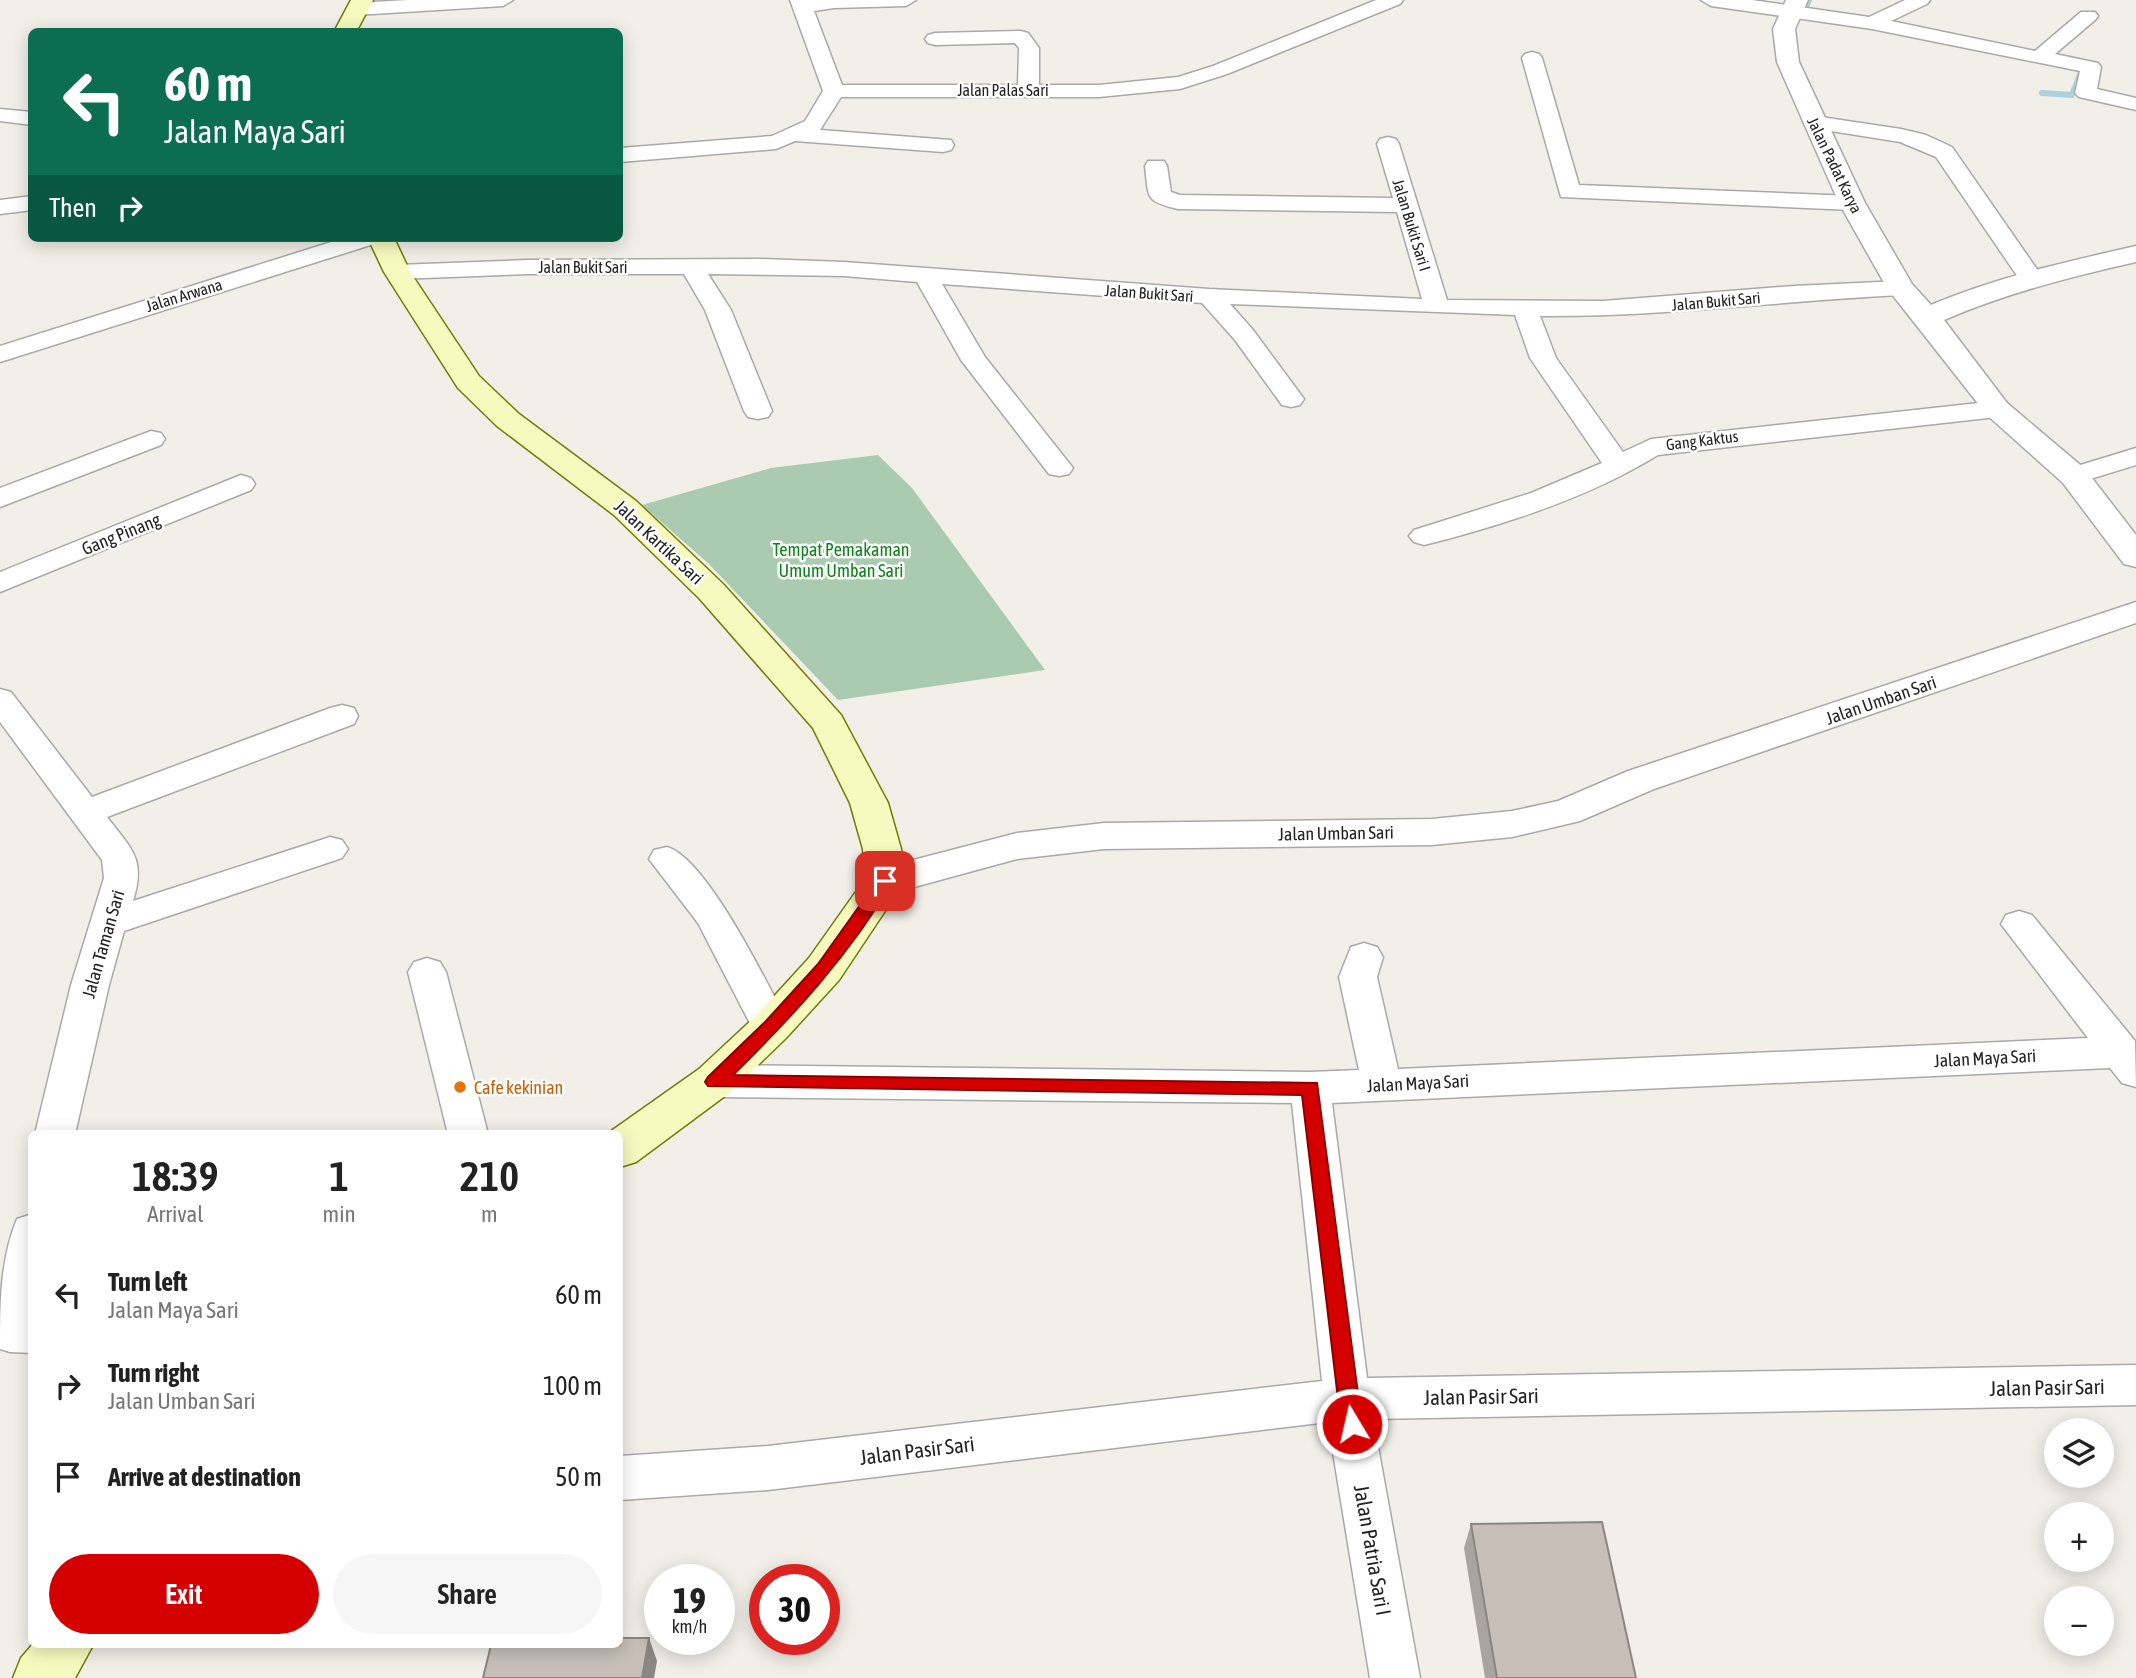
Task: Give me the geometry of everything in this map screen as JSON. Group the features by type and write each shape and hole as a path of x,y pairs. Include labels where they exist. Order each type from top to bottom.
{"main road":[{"path":"347,28 359,4"},
{"name":"Jalan Kartika Sari","path":"382,242 397,272 468,382 508,420 625,509 711,591 828,723 869,803 882,849 885,881"},
{"path":"623,1147 714,1082 771,1027 824,969 885,881"},
{"path":"41,1678 63,1648"}],"street":[{"path":"359,4 471,3 503,0"},
{"path":"623,155 776,142 796,135 813,125 834,91 801,4 905,0"},
{"path":"1336,0 1339,23"},
{"name":"Jalan Palas Sari","path":"834,91 1099,91 1181,83 1393,0"},
{"path":"1711,0 1795,5 1961,43 2091,67 2086,93 2136,104"},
{"path":"1872,23 1920,0"},
{"name":"Jalan Padat Karya","path":"1795,5 1784,29 1788,62 1852,203 1901,288 1927,317"},
{"path":"2040,57 2088,16"},
{"path":"935,39 1021,37 1029,48 1028,90"},
{"path":"1532,58 1570,192 1852,203"},
{"path":"0,115 28,118"},
{"path":"1814,122 1914,140 1944,152 2031,278"},
{"path":"796,135 943,145"},
{"name":"Jalan Bukit Sari I","path":"1388,144 1404,205 1437,307"},
{"path":"1156,166 1160,196 1178,202 1404,205"},
{"path":"0,207 28,204"},
{"name":"Jalan Arwana","path":"0,354 356,242"},
{"path":"2136,254 2031,278 1980,294 1927,317 1997,409 2074,476 2136,557"},
{"name":"Jalan Bukit Sari","path":"397,272 527,267 771,267 925,275 1209,296 1437,307 1603,309 1794,293 1901,288"},
{"path":"693,268 718,310 758,411"},
{"path":"925,275 974,359 1059,468"},
{"path":"1209,296 1244,335 1291,399"},
{"path":"1525,308 1543,358 1619,467"},
{"name":"Gang Kaktus","path":"1424,536 1573,489 1619,467 1651,447 1669,443 1997,409"},
{"path":"0,498 151,439"},
{"path":"2074,476 2136,456"},
{"name":"Gang Pinang","path":"0,583 241,484"},
{"name":"Jalan Umban Sari","path":"885,881 1017,846 1104,836 1432,832 1512,824 1567,812 1642,780 2136,612"},
{"name":"Jalan Taman Sari","path":"5,712 119,858 122,878 90,985 56,1130"},
{"path":"85,813 342,716"},
{"path":"111,922 330,849"},
{"path":"667,859 712,916 771,1027"},
{"path":"2019,924 2129,1062"},
{"path":"1364,957 1358,977 1382,1085"},
{"path":"427,972 467,1130"},
{"name":"Jalan Maya Sari","path":"714,1082 1310,1088 2129,1062"},
{"name":"Jalan Patria Sari I","path":"1310,1088 1347,1399 1395,1678"},
{"path":"28,1250 10,1333 28,1334"},
{"name":"Jalan Pasir Sari","path":"623,1478 768,1468 1347,1399 2136,1385"}],"green space":[{"name":"Tempat Pemakaman Umum Umban Sari","path":"878,455 912,488 1045,670 838,700 709,564 642,505 771,468"}],"building":[{"path":"1602,1522 1636,1678 1497,1678 1471,1524"},
{"path":"623,1638 644,1638 646,1655 642,1678 483,1678 490,1648 623,1648"}],"waterway":[{"path":"1806,7 1809,0"},
{"path":"2042,93 2072,95 2082,69 2080,68"}],"place":[{"name":"Cafe kekinian","path":"460,1087"}],"route":[{"path":"885,881 824,969 771,1027 714,1082 1310,1088 1352,1424"}]}
